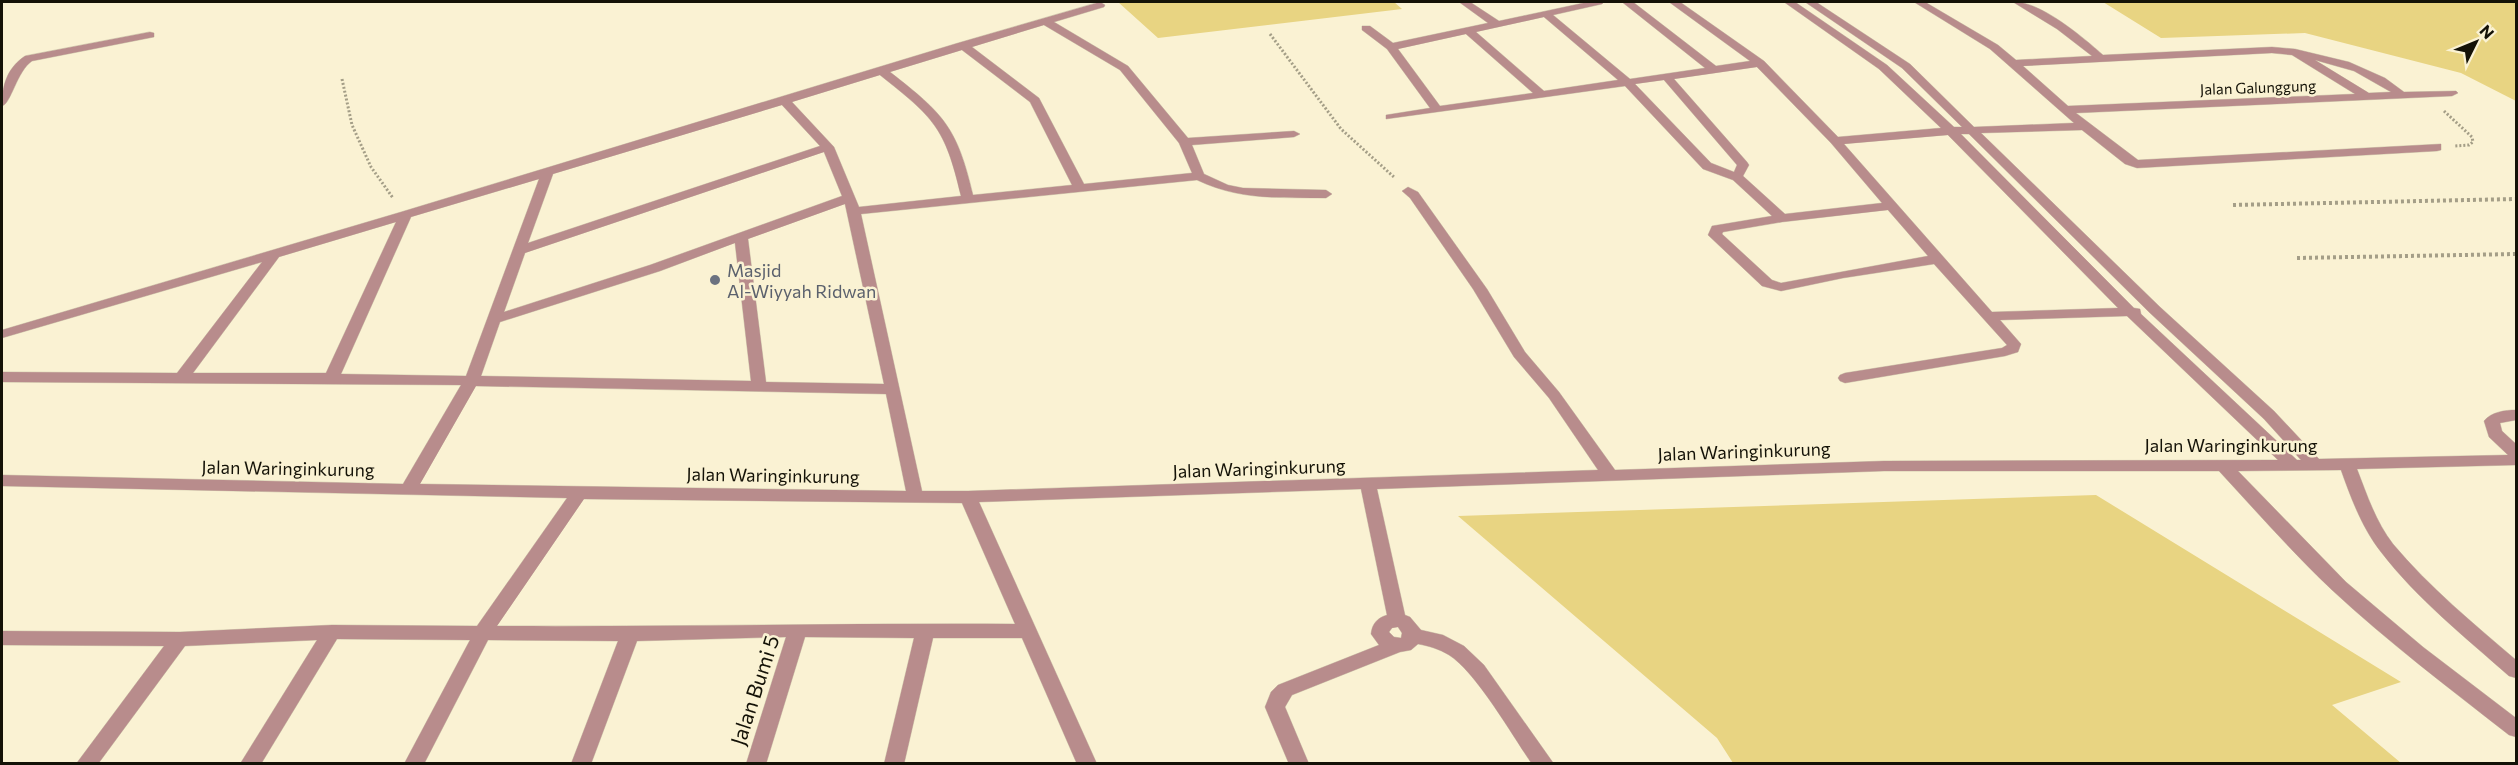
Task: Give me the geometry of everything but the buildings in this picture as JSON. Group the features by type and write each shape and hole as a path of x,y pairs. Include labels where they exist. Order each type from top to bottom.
{"street":[{"path":"1464,2 1497,24"},
{"path":"1390,47 1545,13 1577,3 1599,2"},
{"path":"1627,2 1713,69"},
{"path":"1674,2 1760,63 1835,141 2014,344 2013,349 2005,352 1845,378"},
{"path":"1789,2 1883,67 1951,131 2130,312 2293,465"},
{"path":"1810,2 1906,66 2155,310 2269,415 2315,465"},
{"path":"1919,2 1978,36 2014,63 2065,110 2129,161 2137,164 2437,147"},
{"path":"2018,2 2056,22 2080,39 2100,58"},
{"path":"2,334 406,215 1100,5"},
{"path":"1545,13 1627,82 1707,166 1737,177 1782,218"},
{"path":"1046,22 1124,68 1185,142 1199,176"},
{"path":"1366,28 1390,47 1436,108"},
{"path":"1468,30 1540,93"},
{"path":"2,103 14,73 22,62 37,55 150,35"},
{"path":"962,45 1035,100 1080,188"},
{"path":"2014,63 2246,50 2295,52 2326,59 2367,73 2385,81 2402,96"},
{"path":"2295,52 2369,98"},
{"path":"1389,117 1436,108 1760,63"},
{"path":"882,72 931,111 944,128 959,161 968,199"},
{"path":"2,75 14,73"},
{"path":"1667,77 1743,165 1737,177"},
{"name":"Jalan Galunggung","path":"2065,110 2452,93"},
{"path":"784,101 828,147 851,205 915,496"},
{"path":"1835,141 1951,131 2086,126"},
{"path":"1185,142 1294,134"},
{"path":"520,250 828,147"},
{"path":"408,490 472,380 548,171"},
{"path":"495,319 655,268 741,236 851,205 968,199 1199,176 1224,188 1243,192 1326,194"},
{"path":"1408,191 1414,195 1461,261 1519,354 1554,395 1610,475"},
{"path":"1890,206 1782,218 1717,229 1715,235 1767,283 1781,288 1844,274 1937,259"},
{"path":"331,378 406,215"},
{"path":"741,236 759,386"},
{"path":"182,377 275,253"},
{"path":"1988,316 2155,310"},
{"path":"2,377 331,378 893,389"},
{"path":"2517,415 2506,415 2492,422 2495,433 2517,453"},
{"name":"Jalan Waringinkurung","path":"2,481 579,493 968,496 1884,466 2315,465 2517,460"},
{"path":"2347,464 2364,509 2386,547 2442,608 2516,670"},
{"path":"2223,465 2309,558 2357,603 2417,653 2517,729"},
{"path":"1368,484 1397,620"},
{"path":"414,764 483,632 579,493"},
{"path":"968,496 1087,764"},
{"path":"1396,645 1383,640 1380,628 1384,623 1397,620 1409,626 1413,636"},
{"path":"2,638 180,639 333,632 630,634 798,630 1028,631"},
{"name":"Jalan Bumi 5","path":"756,764 798,630"},
{"path":"894,764 925,631"},
{"path":"250,764 333,632"},
{"path":"581,764 630,634"},
{"path":"1299,764 1275,707 1278,698 1285,690 1410,641 1413,636"},
{"path":"1413,636 1436,640 1457,651 1477,670 1544,764"},
{"path":"86,764 180,639"}],"path":[{"path":"1270,34 1341,129 1408,191"},
{"path":"342,79 352,125 371,167 406,215"},
{"path":"2427,94 2472,137 2473,142 2469,145 2437,147"},
{"path":"2233,205 2517,199"},
{"path":"2297,258 2517,254"}],"shaded area":[{"path":"1118,2 1394,2 1402,9 1158,38"},
{"path":"2103,2 2516,2 2516,101 2461,73 2305,33 2161,38"},
{"path":"2096,495 2401,682 2332,705 2401,763 1733,763 1717,738 1458,516"}],"place":[{"name":"Masjid Al-Wiyyah Ridwan","path":"715,280"}]}
